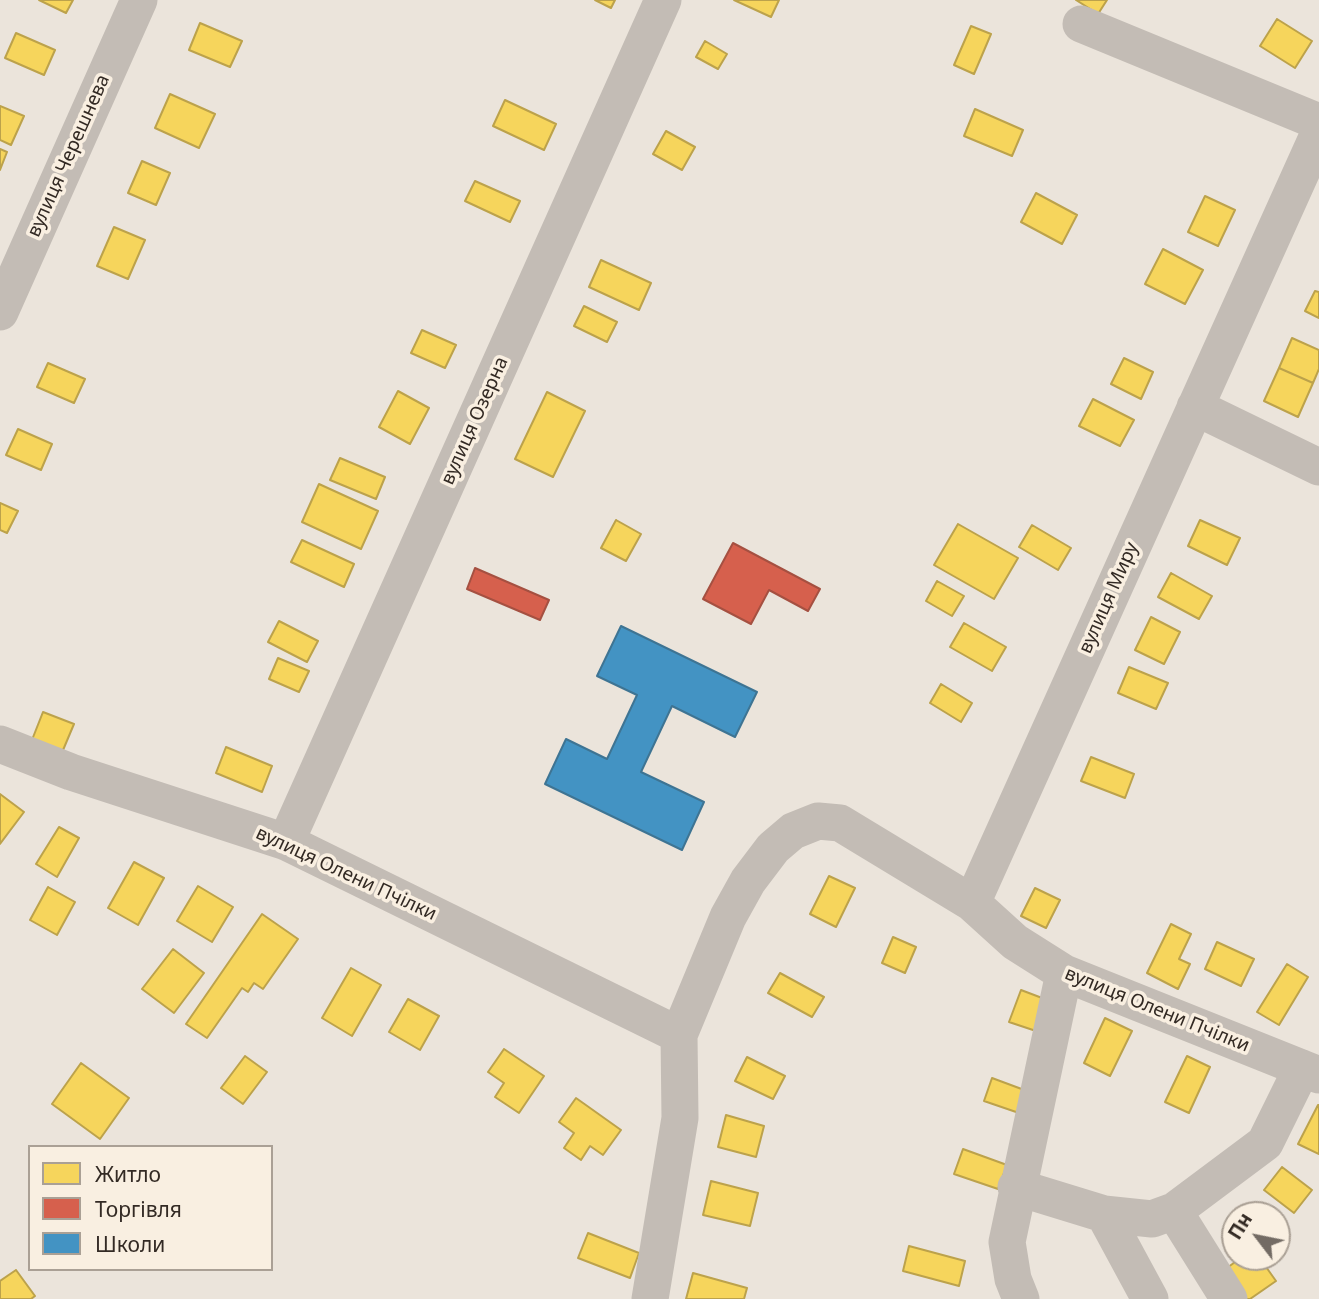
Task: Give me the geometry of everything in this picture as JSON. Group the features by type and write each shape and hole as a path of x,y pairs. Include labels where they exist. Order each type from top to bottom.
{"street":[{"name":"вулиця Черешнева","path":"0,312 139,0"},
{"name":"вулиця Озерна","path":"286,842 663,0"},
{"path":"1080,24 1316,141"},
{"name":"вулиця Миру","path":"972,903 1316,141"},
{"path":"1195,407 1319,467"},
{"name":"вулиця Олени Пчілки","path":"0,744 71,772 286,842 680,1035"},
{"path":"650,1299 680,1118 680,1035 728,917 748,881 793,831 818,821 840,823 972,903"},
{"name":"вулиця Олени Пчілки","path":"972,903 1015,942 1064,973 1311,1072"},
{"path":"1021,1299 1013,1279 1007,1242 1016,1187 1064,973"},
{"path":"1016,1187 1104,1214 1152,1219 1174,1211 1265,1143 1311,1072"},
{"path":"1174,1211 1229,1299"},
{"path":"1104,1214 1150,1299"}],"building: Житло":[{"path":"39,0 73,0 66,13"},
{"path":"595,0 615,0 611,8"},
{"path":"734,0 779,0 771,17"},
{"path":"1076,0 1107,0 1098,14"},
{"path":"1277,19 1312,41 1295,68 1260,46"},
{"path":"200,23 242,41 230,67 189,50"},
{"path":"971,26 991,34 974,74 954,65"},
{"path":"16,33 55,50 44,75 5,58"},
{"path":"705,41 727,54 718,69 696,57"},
{"path":"170,94 215,114 199,148 155,128"},
{"path":"505,100 556,124 544,150 493,126"},
{"path":"0,106 24,116 11,145 0,140"},
{"path":"975,109 1023,130 1012,156 964,136"},
{"path":"666,131 695,147 682,170 653,154"},
{"path":"0,149 7,152 0,170"},
{"path":"142,161 170,173 156,205 128,193"},
{"path":"475,181 520,201 510,222 465,201"},
{"path":"1036,193 1077,215 1062,244 1021,222"},
{"path":"1205,196 1235,210 1218,246 1188,232"},
{"path":"114,227 145,240 128,279 97,266"},
{"path":"1163,249 1203,270 1185,304 1145,284"},
{"path":"601,260 651,283 639,310 589,287"},
{"path":"1315,291 1319,292 1319,318 1305,311"},
{"path":"584,306 617,322 607,342 574,326"},
{"path":"422,330 456,345 445,368 411,353"},
{"path":"1292,338 1319,350 1319,369 1313,383 1279,368"},
{"path":"1124,358 1153,372 1141,399 1111,384"},
{"path":"48,363 85,379 74,403 37,387"},
{"path":"1279,368 1313,383 1298,417 1264,401"},
{"path":"398,391 429,408 410,444 379,427"},
{"path":"547,392 585,411 553,477 515,459"},
{"path":"1093,399 1134,420 1120,446 1079,426"},
{"path":"18,429 52,444 41,470 6,455"},
{"path":"340,458 385,477 376,499 330,480"},
{"path":"319,484 378,511 361,549 302,522"},
{"path":"0,503 18,511 7,533 0,530"},
{"path":"616,520 641,534 626,561 601,548"},
{"path":"1200,520 1240,538 1227,565 1188,546"},
{"path":"958,524 1018,558 994,599 934,565"},
{"path":"1032,525 1071,548 1058,570 1019,547"},
{"path":"302,540 354,564 344,587 291,562"},
{"path":"1171,573 1212,596 1199,619 1158,597"},
{"path":"937,581 964,596 952,616 926,601"},
{"path":"1151,617 1180,632 1164,664 1135,650"},
{"path":"279,621 318,641 307,662 268,642"},
{"path":"964,623 1006,647 992,671 950,647"},
{"path":"278,658 309,671 299,692 269,679"},
{"path":"1129,667 1168,683 1156,709 1118,693"},
{"path":"941,684 972,703 961,722 930,703"},
{"path":"43,712 74,724 58,762 28,750"},
{"path":"226,747 272,766 262,792 216,773"},
{"path":"1091,757 1134,774 1125,798 1081,781"},
{"path":"0,794 24,812 0,844"},
{"path":"59,827 79,838 57,877 36,864"},
{"path":"134,862 164,878 138,925 108,908"},
{"path":"829,876 855,888 836,927 810,914"},
{"path":"198,886 233,907 212,942 177,921"},
{"path":"48,887 75,902 57,935 30,920"},
{"path":"1035,888 1060,900 1046,928 1021,916"},
{"path":"262,914 298,939 263,989 254,983 248,992 242,988 207,1038 186,1024"},
{"path":"1171,924 1191,934 1179,959 1190,964 1178,989 1147,973"},
{"path":"893,937 916,947 905,973 882,963"},
{"path":"1217,942 1254,959 1241,986 1205,969"},
{"path":"173,949 204,973 174,1013 142,989"},
{"path":"1287,964 1308,977 1279,1025 1257,1012"},
{"path":"351,968 381,985 352,1036 322,1018"},
{"path":"780,973 824,997 812,1017 768,993"},
{"path":"1021,990 1050,1001 1039,1032 1009,1022"},
{"path":"408,999 439,1016 420,1050 389,1032"},
{"path":"1105,1018 1132,1031 1110,1076 1084,1063"},
{"path":"504,1049 544,1076 519,1113 495,1097 504,1083 488,1072"},
{"path":"245,1056 267,1072 243,1104 221,1088"},
{"path":"1187,1056 1210,1067 1189,1113 1165,1102"},
{"path":"747,1057 785,1076 773,1099 735,1081"},
{"path":"81,1063 129,1098 100,1139 52,1104"},
{"path":"992,1078 1027,1091 1019,1113 984,1101"},
{"path":"576,1098 621,1130 603,1155 590,1146 581,1160 564,1148 574,1133 559,1122"},
{"path":"1319,1105 1319,1154 1298,1144"},
{"path":"726,1115 764,1126 756,1157 718,1147"},
{"path":"963,1149 1007,1165 998,1189 954,1174"},
{"path":"1282,1167 1312,1190 1294,1213 1291,1211 1291,1201 1278,1201 1264,1190"},
{"path":"711,1181 758,1193 750,1226 703,1215"},
{"path":"588,1233 639,1253 630,1278 578,1258"},
{"path":"909,1246 965,1261 959,1286 903,1271"},
{"path":"16,1270 35,1296 31,1299 0,1299 0,1281"},
{"path":"1269,1271 1276,1281 1250,1299 1238,1299 1220,1273"},
{"path":"693,1273 747,1288 744,1299 686,1299"}],"building: Торгівля":[{"path":"733,543 820,589 808,611 769,590 751,624 703,599"},
{"path":"475,568 549,600 540,620 467,589"}],"building: Школи":[{"path":"621,626 757,692 735,737 672,706 641,772 704,802 682,850 545,784 566,739 607,759 637,695 597,676"}]}
